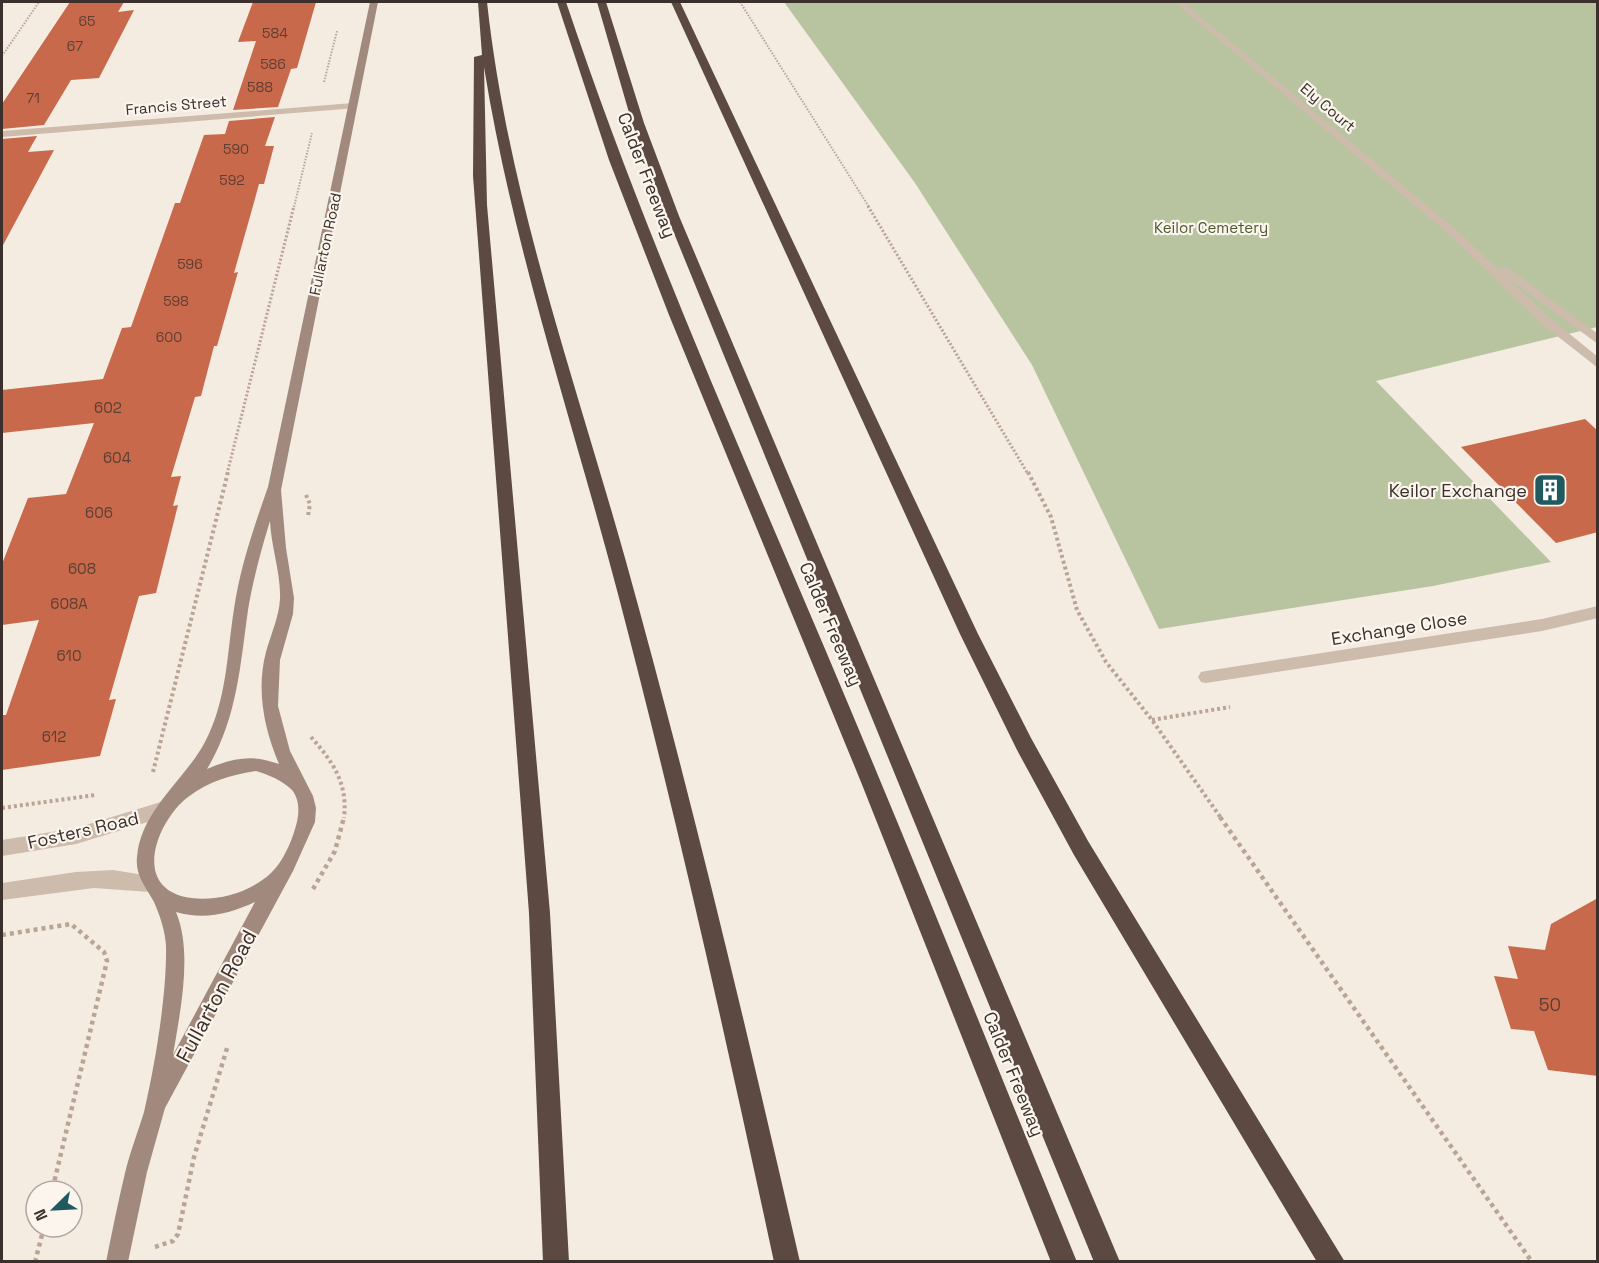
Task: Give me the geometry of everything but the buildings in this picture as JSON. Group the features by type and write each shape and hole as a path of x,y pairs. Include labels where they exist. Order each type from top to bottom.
{"highway":[{"name":"Calder Freeway","path":"561,2 600,123 633,207 828,677 1064,1262"},
{"path":"601,2 638,123 673,216 1107,1262"},
{"path":"675,2 969,634 1024,744 1092,867 1332,1262"},
{"path":"482,6 476,108 482,217 499,446 536,830 548,1025 556,1262"},
{"path":"482,6 487,58 506,169 602,504 655,705 787,1262"}],"main road":[{"name":"Fullarton Road","path":"180,794 209,752 221,725 251,558 275,487 374,2"},
{"name":"Fullarton Road","path":"275,487 279,549 288,595 281,634 272,658 270,681 275,733 280,752 296,781"},
{"path":"256,764 278,769 296,781 306,797 308,817 302,839 277,880 232,902 200,909 178,905 155,890 144,866 145,848 152,828 164,810 180,794 204,777 230,767 256,764"},
{"name":"Fullarton Road","path":"154,1112 277,880"},
{"name":"Fullarton Road","path":"117,1262 136,1172 154,1112 171,1010 174,976 173,927 155,890"}],"street":[{"name":"Ely Court","path":"1179,2 1457,236 1546,321 1598,364"},
{"name":"Francis Street","path":"2,134 354,106"},
{"name":"Ely Court","path":"1457,236 1598,340"},
{"name":"Exchange Close","path":"1206,677 1542,625 1598,612"},
{"name":"Fosters Road","path":"2,848 76,836 164,810"},
{"path":"2,892 63,881 123,878 155,890"}],"path":[{"path":"2,56 39,2"},
{"path":"740,2 846,168 1031,478 1051,518 1082,619 1106,662 1152,720 1532,1262"},
{"path":"151,781 340,23"},
{"path":"1152,720 1230,707"},
{"path":"2,808 100,795"},
{"path":"2,934 71,924 104,952 107,961 55,1179"},
{"path":"35,1262 41,1239"}],"green space":[{"name":"Keilor Cemetery","path":"784,2 1597,2 1597,327 1376,381 1551,562 1433,586 1159,629 1032,365 915,183"}],"place":[{"name":"Keilor Exchange","path":"1550,490"}]}
